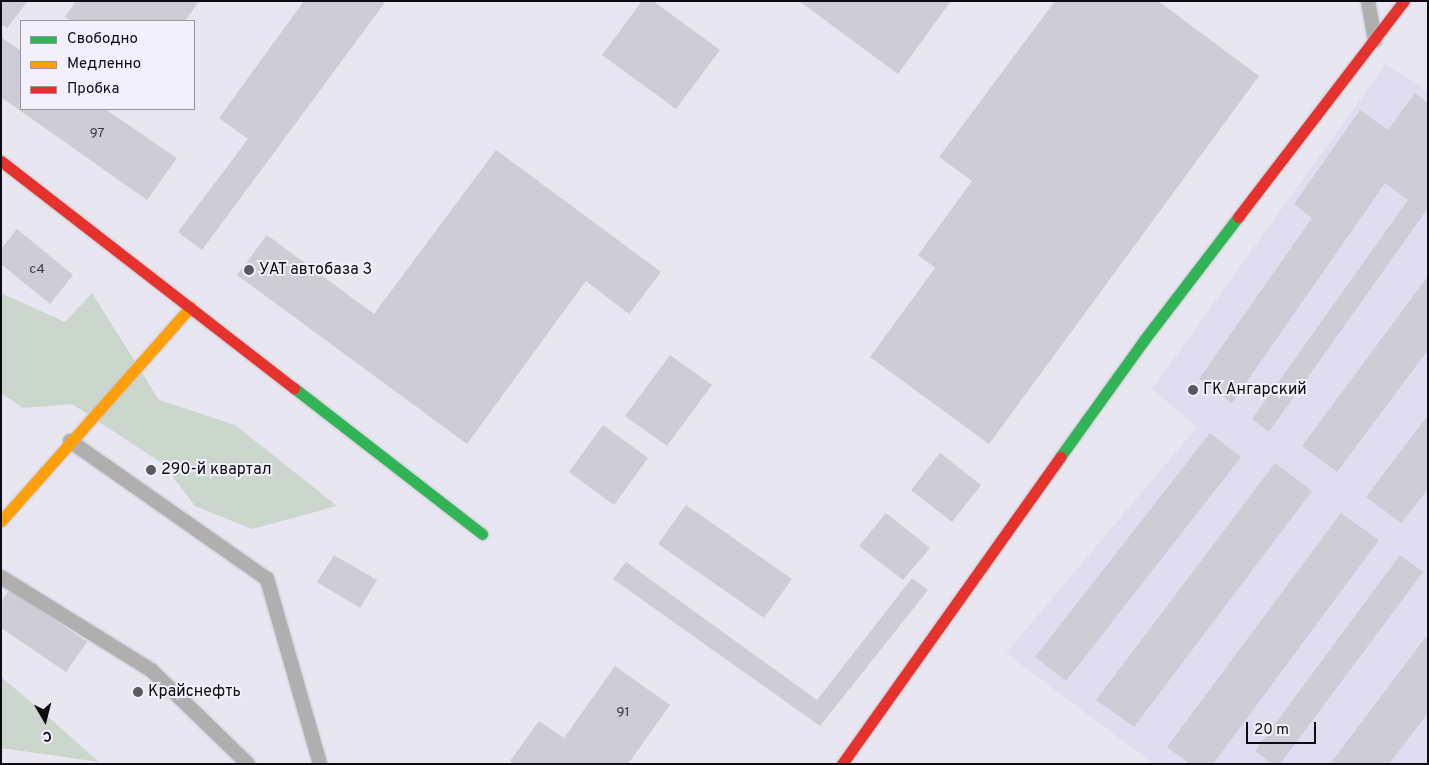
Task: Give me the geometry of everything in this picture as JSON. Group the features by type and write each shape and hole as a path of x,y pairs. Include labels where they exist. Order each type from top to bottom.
{"street":[{"path":"842,764 1144,340 1404,1"},
{"path":"1,161 482,534"},
{"path":"1,521 190,307"}],"lane":[{"path":"1368,1 1375,40"},
{"path":"70,441 267,579 320,764"},
{"path":"1,577 151,670 248,764"}],"shaded area":[{"path":"1386,64 1428,91 1428,764 1154,764 1006,653 1197,427 1152,389"},
{"path":"1,293 65,322 92,293 159,400 235,425 337,506 252,529 195,506 163,464 72,404 23,408 1,393"},
{"path":"1,677 36,706 99,762 1,748"}],"building":[{"path":"1,1 28,1 7,28 1,24"},
{"path":"76,1 199,1 186,20 70,20 65,17"},
{"path":"304,1 386,1 202,250 178,232 248,139 219,118"},
{"path":"642,1 653,1 720,50 676,109 602,55"},
{"path":"799,1 951,1 898,74"},
{"path":"1055,1 1158,1 1259,76 989,444 870,357 935,268 918,255 972,181 939,157"},
{"path":"1,37 20,50 20,110 106,110 177,158 147,200 1,97"},
{"path":"1415,93 1428,103 1428,208 1269,432 1252,419 1408,200 1385,183 1232,403 1199,379 1312,218 1294,204 1360,110 1388,130"},
{"path":"496,150 661,272 629,314 586,281 467,444 237,275 267,235 374,314"},
{"path":"17,229 73,275 50,304 1,264 1,249"},
{"path":"1428,276 1428,350 1337,472 1302,446"},
{"path":"670,355 712,385 667,446 625,416"},
{"path":"1428,415 1428,489 1401,523 1366,497"},
{"path":"603,425 648,458 614,505 569,472"},
{"path":"1210,433 1241,457 1066,681 1035,657"},
{"path":"940,453 981,485 952,522 911,490"},
{"path":"1275,463 1312,491 1134,727 1096,700"},
{"path":"686,505 792,579 764,618 658,544"},
{"path":"886,513 930,548 903,580 859,546"},
{"path":"1341,513 1379,540 1213,764 1190,764 1167,747"},
{"path":"334,555 377,580 360,608 317,582"},
{"path":"1400,555 1423,572 1280,764 1272,764 1255,751"},
{"path":"626,562 817,700 912,578 928,590 820,726 613,579"},
{"path":"10,589 87,642 66,672 1,628 1,602"},
{"path":"1428,634 1428,713 1389,764 1330,764"},
{"path":"615,666 670,705 628,764 514,764 510,761 539,721 564,738"}],"traffic: fast":[{"path":"1060,457 1144,340 1238,217"},
{"path":"294,388 482,534"}],"traffic: slow":[{"path":"1,521 190,307"}],"traffic: jam":[{"path":"1238,217 1404,1"},
{"path":"1,161 294,388"},
{"path":"842,764 1060,457"}],"place":[{"name":"УАТ автобаза 3","path":"249,270"},
{"name":"ГК Ангарский","path":"1193,390"},
{"name":"290-й квартал","path":"151,470"},
{"name":"Крайснефть","path":"138,692"}]}
